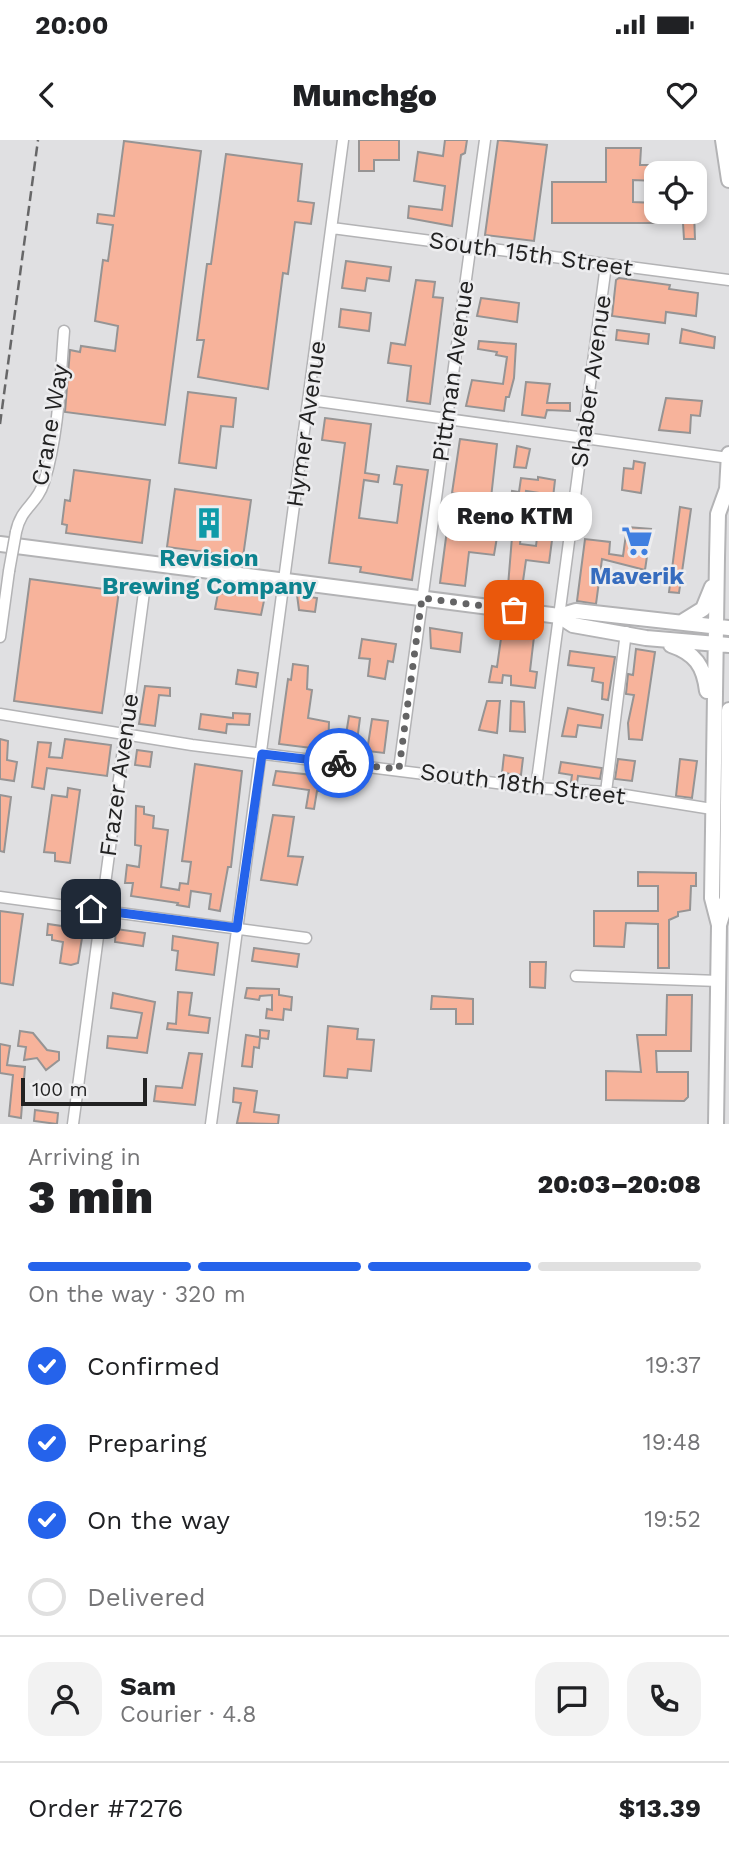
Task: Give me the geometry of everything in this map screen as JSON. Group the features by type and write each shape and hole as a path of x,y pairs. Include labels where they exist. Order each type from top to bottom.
{"main road":[{"path":"723,140 729,180"},
{"path":"716,1124 719,925 712,898 713,733 722,645 717,558 718,514 728,492 729,456"},
{"path":"0,544 559,616 576,611 722,628"},
{"path":"682,622 699,612 709,599 717,558"},
{"path":"559,616 572,625 626,632 688,652 698,661 705,676 713,733"},
{"path":"646,638 722,645"},
{"path":"719,925 727,899 729,710"}],"street":[{"name":"Hymer Avenue","path":"211,1124 344,140"},
{"name":"Pittman Avenue","path":"399,769 485,140"},
{"name":"South 15th Street","path":"332,228 729,280"},
{"name":"Shaber Avenue","path":"536,788 606,265"},
{"name":"Crane Way","path":"0,637 19,515 38,497 45,479 57,412 64,331"},
{"path":"310,400 729,456"},
{"name":"Frazer Avenue","path":"73,1124 144,592"},
{"path":"606,792 626,632"},
{"name":"South 18th Street","path":"0,714 262,754 536,788 606,792 712,809"},
{"path":"0,897 306,938"},
{"path":"576,976 719,981"}],"building":[{"path":"359,140 399,140 399,160 374,160 374,171 359,171"},
{"path":"445,140 467,140 465,153 461,155 452,226 408,218 409,206 442,210 445,186 414,181 418,152 443,156"},
{"path":"498,140 547,145 534,241 485,235"},
{"path":"124,141 201,151 165,425 65,412 70,350 80,352 81,346 115,351 118,326 95,321 103,260 108,261 113,225 97,223 98,214 114,216"},
{"path":"606,148 641,148 640,165 644,165 644,180 633,180 633,202 644,202 644,223 552,223 552,182 606,182"},
{"path":"226,154 302,164 298,201 314,203 311,224 295,222 288,274 283,273 268,389 198,377 204,340 197,340 207,264 211,264"},
{"path":"683,224 694,224 695,239 684,239"},
{"path":"346,261 391,267 389,281 367,278 365,291 342,288"},
{"path":"619,278 670,285 669,289 698,293 696,316 666,312 665,323 612,316 616,280"},
{"path":"416,280 435,282 433,297 443,298 430,404 407,401 411,366 388,363 391,343 405,345"},
{"path":"481,298 519,303 517,322 477,316"},
{"path":"341,309 371,313 369,331 339,327"},
{"path":"682,329 715,337 714,348 680,343"},
{"path":"617,330 649,334 648,344 616,340"},
{"path":"479,341 516,344 514,378 509,397 506,397 504,411 466,406 472,380 503,384 507,357 496,355 497,352 478,349"},
{"path":"526,382 550,384 547,403 570,403 570,411 547,410 545,418 522,415"},
{"path":"188,392 236,398 233,427 221,426 216,468 179,463"},
{"path":"666,398 702,401 700,416 691,415 690,433 659,430"},
{"path":"325,418 371,424 365,473 379,475 378,482 364,480 359,518 397,523 402,485 394,484 397,466 428,470 412,580 360,572 361,567 329,563 345,443 322,440"},
{"path":"460,439 497,444 491,498 452,493"},
{"path":"517,446 530,449 526,468 514,467"},
{"path":"634,461 645,463 641,493 622,490 624,468 633,469"},
{"path":"74,470 150,480 142,543 66,533 67,525 62,524 65,500 70,501"},
{"path":"538,477 555,480 550,524 554,525 549,563 526,560 522,588 508,586 513,525 521,524 523,512 537,514 540,493 526,491 524,509 510,507 512,491 519,492 521,478 538,480","holes":["522,527 538,529 536,546 520,544"]},
{"name":"Revision Brewing Company","path":"175,489 251,500 243,557 167,547"},
{"path":"680,507 691,509 679,593 669,592"},
{"path":"627,527 651,529 645,570 602,559 596,604 577,601 585,539 610,542 609,554 623,556"},
{"path":"447,530 497,537 494,555 469,552 465,586 440,583"},
{"path":"30,579 119,591 102,713 14,701"},
{"path":"218,593 265,596 261,615 215,609"},
{"path":"297,595 317,598 315,612 299,610"},
{"path":"503,624 535,628 530,671 537,672 535,688 511,685 511,676 503,675 502,683 489,682 492,666 497,667"},
{"path":"430,628 462,633 460,652 431,648"},
{"path":"362,639 396,644 393,662 388,661 385,679 368,676 370,659 359,658"},
{"path":"636,649 655,652 642,740 629,739 628,723 634,695 626,694 628,674 633,675"},
{"path":"570,651 615,657 608,700 602,699 603,683 592,681 594,668 568,665"},
{"path":"293,664 308,666 307,689 312,690 308,718 329,722 328,750 279,744 288,679 291,680"},
{"path":"238,670 258,673 256,687 236,684"},
{"path":"145,686 170,688 170,696 159,695 155,726 139,724"},
{"path":"487,701 500,701 497,733 479,730"},
{"path":"511,701 524,702 525,732 510,731"},
{"path":"568,708 603,715 601,728 578,725 576,737 562,736"},
{"path":"233,713 250,714 249,725 227,724 226,733 199,729 201,714 233,718"},
{"path":"349,716 360,718 356,749 344,747"},
{"path":"372,719 388,721 384,753 367,751"},
{"path":"0,739 8,741 7,760 17,762 14,781 0,779"},
{"path":"65,739 111,745 107,776 47,768 44,789 32,787 38,742 51,743 49,757 62,758"},
{"path":"137,750 152,752 150,767 135,765"},
{"path":"504,755 523,758 521,775 502,773"},
{"path":"618,759 635,761 632,781 615,779"},
{"path":"680,759 697,761 692,798 676,796"},
{"path":"561,762 602,768 600,779 578,776 577,783 571,782 572,775 559,773"},
{"path":"195,764 242,771 231,867 228,867 220,911 209,909 211,894 191,891 189,907 131,896 133,883 125,883 127,865 139,867 141,846 135,845 136,806 144,807 144,814 154,816 153,828 168,830 161,887 179,890 180,883 188,884 191,862 182,861"},
{"path":"276,771 312,775 311,781 322,783 322,791 317,791 314,809 306,808 309,790 273,785"},
{"path":"68,788 80,790 70,863 55,861 55,853 44,852 52,795 67,797"},
{"path":"0,795 11,797 4,852 0,851"},
{"path":"273,815 294,817 288,856 303,857 297,885 261,880"},
{"path":"638,872 696,873 696,886 691,886 690,910 678,912 678,916 669,920 669,968 658,968 658,924 626,923 624,947 594,946 594,911 658,911 658,886 638,886"},
{"path":"0,911 23,914 13,985 0,983"},
{"path":"71,917 85,919 78,963 71,965 60,963 63,942 52,940 52,935 47,935 48,924 62,926 62,921 71,922"},
{"path":"116,929 145,933 143,946 115,942"},
{"path":"173,936 218,943 214,975 176,970 178,951 172,950"},
{"path":"254,948 299,954 297,967 252,961"},
{"path":"530,962 546,962 545,988 530,987"},
{"path":"247,988 279,989 279,995 292,997 291,1010 284,1009 283,1020 266,1018 267,1009 272,1010 272,995 260,996 259,1000 245,998"},
{"path":"178,992 192,993 189,1015 210,1018 208,1033 167,1029 168,1023 176,1024"},
{"path":"113,993 155,1002 147,1053 107,1048 108,1036 137,1038 142,1013 111,1008"},
{"path":"667,995 692,995 691,1051 656,1051 657,1072 688,1072 688,1097 684,1101 606,1100 606,1071 641,1072 637,1035 666,1035"},
{"path":"432,996 473,999 473,1024 456,1024 456,1009 431,1009"},
{"path":"328,1026 358,1029 357,1039 374,1040 371,1071 348,1069 347,1078 324,1076"},
{"path":"260,1030 269,1031 268,1039 260,1038 259,1048 254,1047 252,1067 242,1066 246,1035 260,1037"},
{"path":"20,1031 33,1033 47,1050 59,1052 59,1060 46,1070 37,1058 24,1060 26,1047 18,1046"},
{"path":"0,1044 10,1046 7,1065 25,1067 21,1118 9,1116 13,1075 0,1073"},
{"path":"189,1053 202,1054 195,1105 154,1101 156,1086 182,1088"},
{"path":"234,1088 257,1091 254,1112 279,1115 278,1124 237,1123 241,1103 233,1102"},
{"path":"35,1110 58,1113 57,1124 34,1121"}],"railway":[{"path":"0,424 38,140"}],"way so far":[{"path":"339,763 399,769 422,598 514,610"}],"place":[{"name":"Revision Brewing Company","path":"209,523"},
{"name":"Maverik","path":"637,541"},
{"name":"Reno KTM","path":"514,610"}],"route":[{"path":"91,909 237,928 262,754 339,763"}]}
